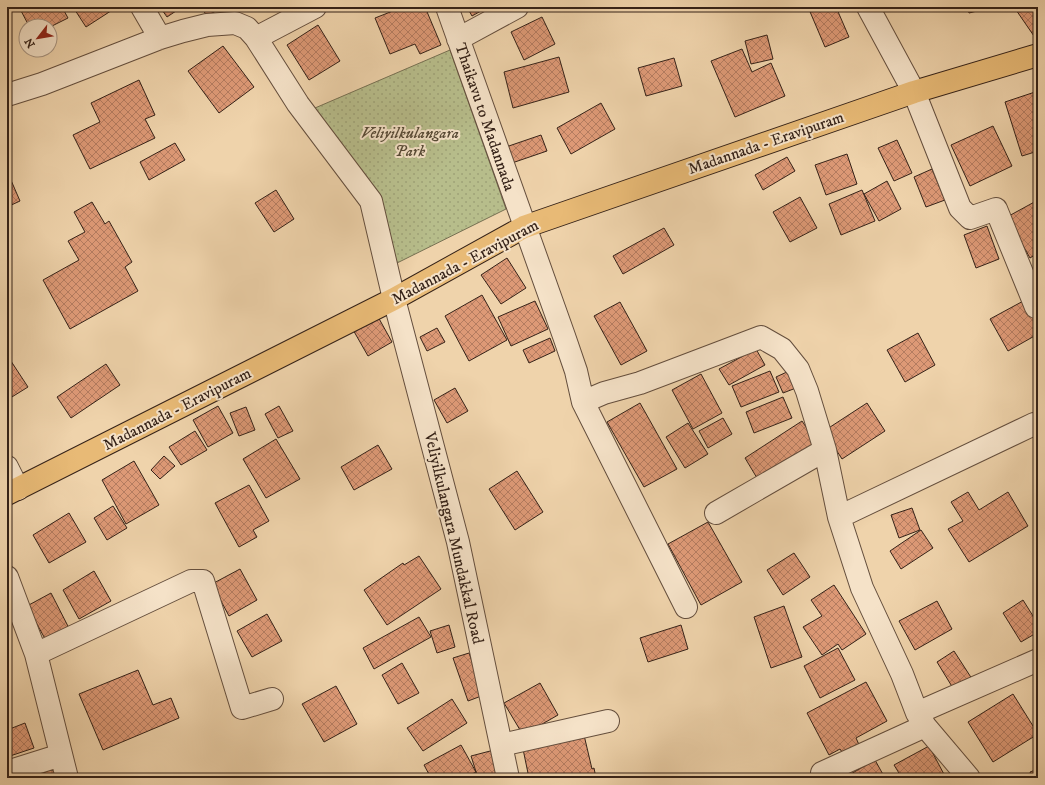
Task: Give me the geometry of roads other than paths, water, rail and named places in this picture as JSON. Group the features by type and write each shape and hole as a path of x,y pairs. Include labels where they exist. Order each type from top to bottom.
{"main road":[{"name":"Madannada - Eravipuram","path":"12,491 394,299 524,227 914,92 1038,55"}],"street":[{"path":"142,7 160,38"},
{"name":"Veliyilkulangara Mundakkal Road","path":"241,7 251,33 298,104 371,201 394,299 458,542 508,778"},
{"path":"7,95 42,84 160,38 184,31 207,26 235,23 251,33 315,7"},
{"name":"Thaikavu to Madannada","path":"447,7 574,364 583,402 686,607"},
{"path":"458,39 517,7"},
{"path":"868,7 914,92 960,208 970,218 996,209 1036,307"},
{"path":"583,402 604,393 640,383 761,337 782,349 798,369 807,390 825,450 839,517 862,588 921,719 969,778"},
{"path":"839,517 1034,424"},
{"path":"716,513 825,450"},
{"path":"7,467 12,491"},
{"path":"7,577 36,654 67,778"},
{"path":"36,654 191,581 203,581 242,708 272,699"},
{"path":"822,773 921,719 1038,660"},
{"path":"501,745 608,722"},
{"path":"7,772 62,755"}],"park label":[{"name":"Veliyilkulangara Park","path":"410,142"}]}
